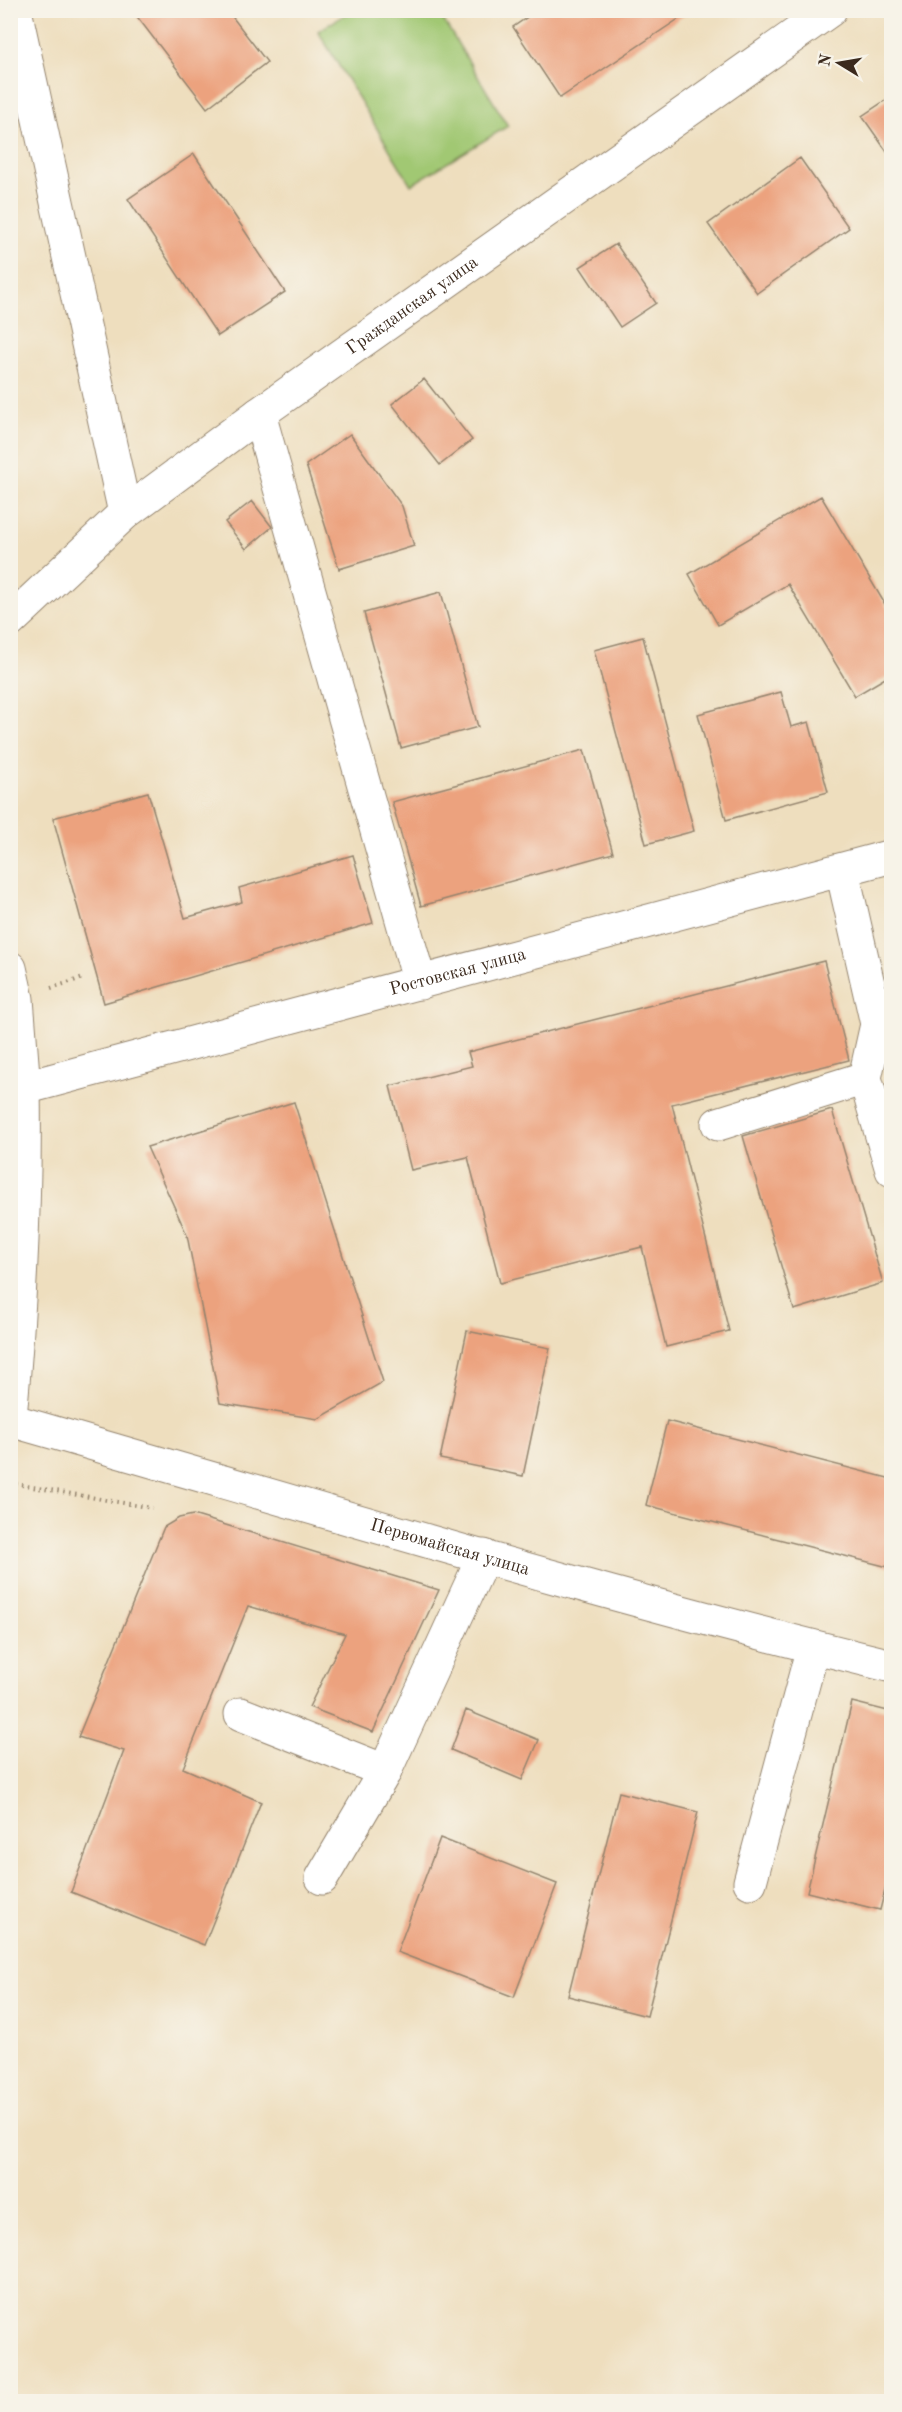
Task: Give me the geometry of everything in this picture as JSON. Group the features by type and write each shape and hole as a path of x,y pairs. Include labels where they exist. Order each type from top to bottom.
{"street":[{"path":"15,10 125,513"},
{"name":"Гражданская улица","path":"10,621 125,513 258,414 830,10"},
{"path":"258,414 420,984"},
{"name":"Ростовская улица","path":"24,1088 420,984 891,856"},
{"path":"842,870 876,1024 865,1078 891,1170"},
{"path":"10,968 17,999 24,1088 26,1185 21,1302 10,1419"},
{"path":"718,1124 865,1078"},
{"name":"Первомайская улица","path":"10,1419 484,1556 813,1647 891,1666"},
{"path":"322,1878 385,1771 484,1556"},
{"path":"750,1882 813,1647"},
{"path":"241,1714 385,1771"}],"path":[{"path":"10,1483 152,1508"}],"green space":[{"path":"351,11 438,11 508,126 411,185 318,31"}],"building":[{"path":"132,10 227,10 267,62 207,108"},
{"path":"538,10 692,10 560,98 513,27"},
{"path":"892,96 892,159 862,116"},
{"path":"194,154 285,292 218,336 128,199"},
{"path":"800,158 849,228 757,293 708,224"},
{"path":"616,244 656,303 620,327 580,267"},
{"path":"424,379 472,440 440,465 392,404"},
{"path":"350,434 402,506 414,546 339,569 306,465"},
{"path":"821,496 892,616 892,674 855,696 788,584 718,625 689,574"},
{"path":"252,501 272,527 246,549 225,522"},
{"path":"441,592 478,727 401,748 364,613"},
{"path":"643,637 694,831 646,844 594,650"},
{"path":"781,692 791,727 809,722 828,792 726,820 698,714"},
{"path":"584,750 613,853 421,906 392,802"},
{"path":"148,792 185,918 242,902 239,888 353,855 373,923 104,1003 53,818"},
{"path":"824,961 849,1060 672,1104 729,1331 666,1347 642,1247 500,1283 468,1157 411,1170 390,1086 472,1066 468,1052"},
{"path":"294,1102 383,1382 318,1419 220,1403 187,1235 147,1147"},
{"path":"832,1110 883,1283 794,1310 743,1136"},
{"path":"467,1331 550,1348 523,1476 440,1459"},
{"path":"667,1421 892,1479 892,1568 646,1505"},
{"path":"193,1515 439,1590 373,1732 309,1707 345,1634 248,1606 183,1768 261,1802 204,1945 71,1892 124,1751 78,1737 164,1527 179,1518"},
{"path":"852,1702 892,1712 892,1862 880,1910 807,1892"},
{"path":"466,1710 539,1740 522,1780 451,1750"},
{"path":"619,1792 698,1812 647,2016 568,1996"},
{"path":"440,1838 557,1884 514,1997 397,1952"}]}
